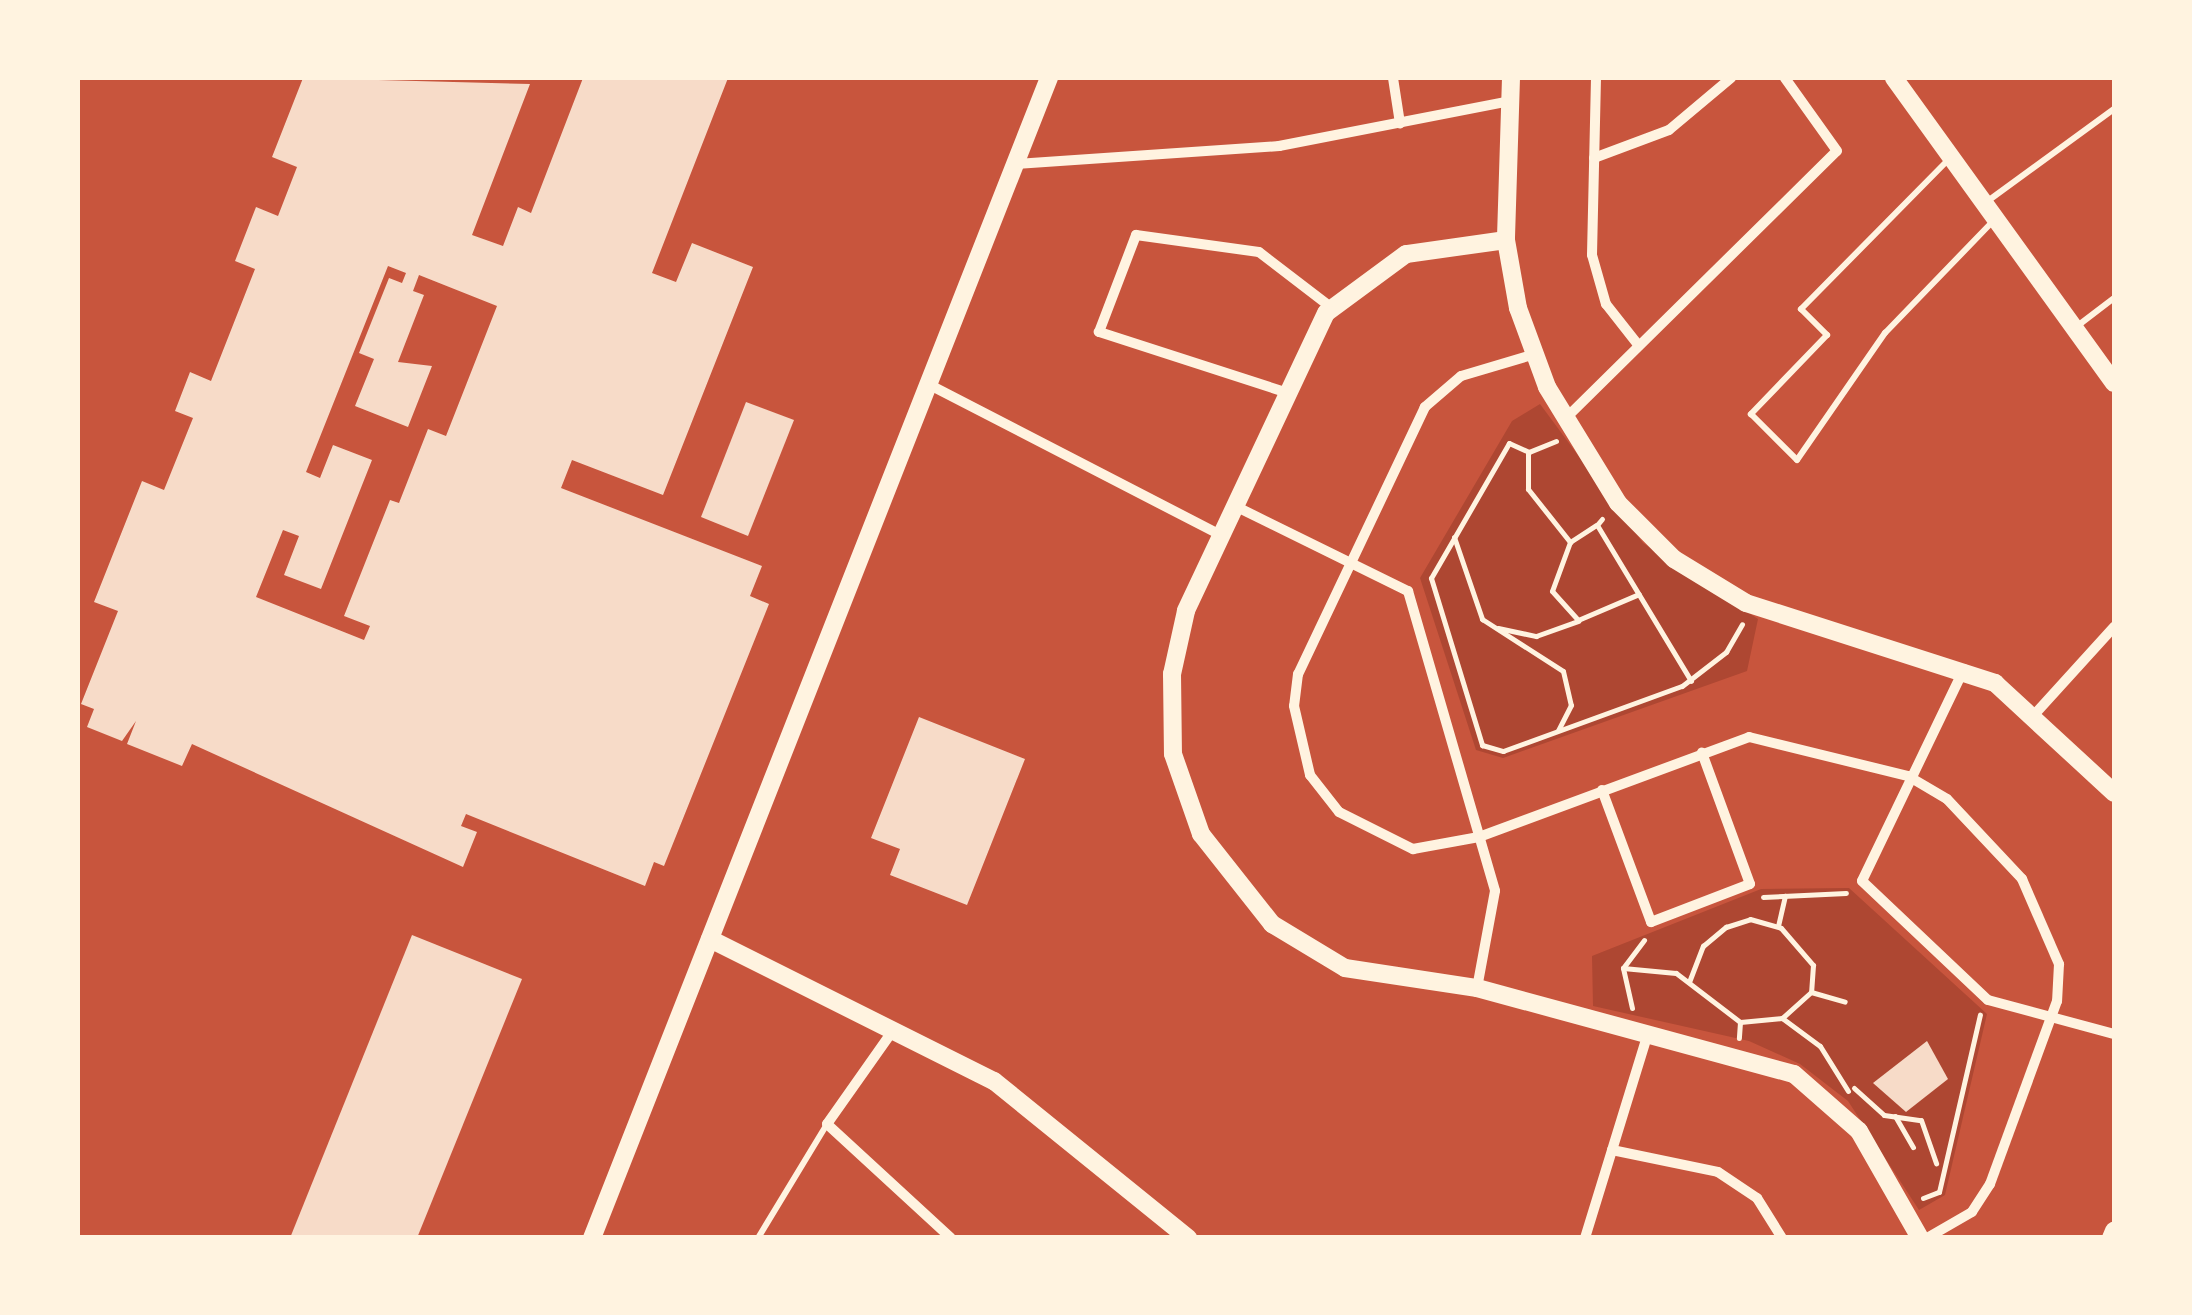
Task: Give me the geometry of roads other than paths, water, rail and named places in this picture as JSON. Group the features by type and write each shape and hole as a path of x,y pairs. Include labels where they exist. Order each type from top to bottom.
{"street":[{"path":"592,1238 1050,78"},
{"path":"1393,78 1400,123"},
{"path":"1511,78 1506,240 1535,354 1569,426 1618,503 1674,559 1749,604 1965,669 2035,714 2114,793"},
{"path":"1596,78 1592,255 1606,304 1639,346"},
{"path":"1594,158 1669,130 1731,78"},
{"path":"1569,426 1639,346 1836,151 1784,78"},
{"path":"1894,78 2114,383"},
{"path":"1015,164 1280,146 1510,101"},
{"path":"1288,393 1100,332 1136,235 1259,252 1332,308"},
{"path":"1506,240 1406,254 1332,308 1220,534 1186,612 1171,714 1185,793 1218,866 1272,924 1345,968 1477,988 1739,1053 1794,1074 1831,1102 1905,1206 1923,1238 1972,1212 1990,1184 2051,1018 2060,964 2044,916 1947,799 1908,776 1749,737 1479,837 1413,848 1370,833 1310,774 1294,706 1298,674 1351,560 1444,386 1535,354"},
{"path":"927,384 1220,534"},
{"path":"1234,505 1408,591 1495,891 1477,988"},
{"path":"2035,714 2114,627"},
{"path":"1965,669 1908,776 1862,881 1988,1000 2114,1034"},
{"path":"1602,790 1651,922 1750,884 1702,752"},
{"path":"710,939 895,1028 994,1081 1188,1238"},
{"path":"895,1028 828,1124 951,1238"},
{"path":"1585,1238 1645,1030"},
{"path":"1612,1150 1718,1172 1757,1198 1782,1238"},
{"path":"2110,1238 2114,1231"}],"lane":[{"path":"1950,158 1802,309 1827,336 1751,414 1798,460 1886,333 1989,212 2114,109"},
{"path":"2074,328 2114,298"},
{"path":"758,1238 828,1124"}]}
